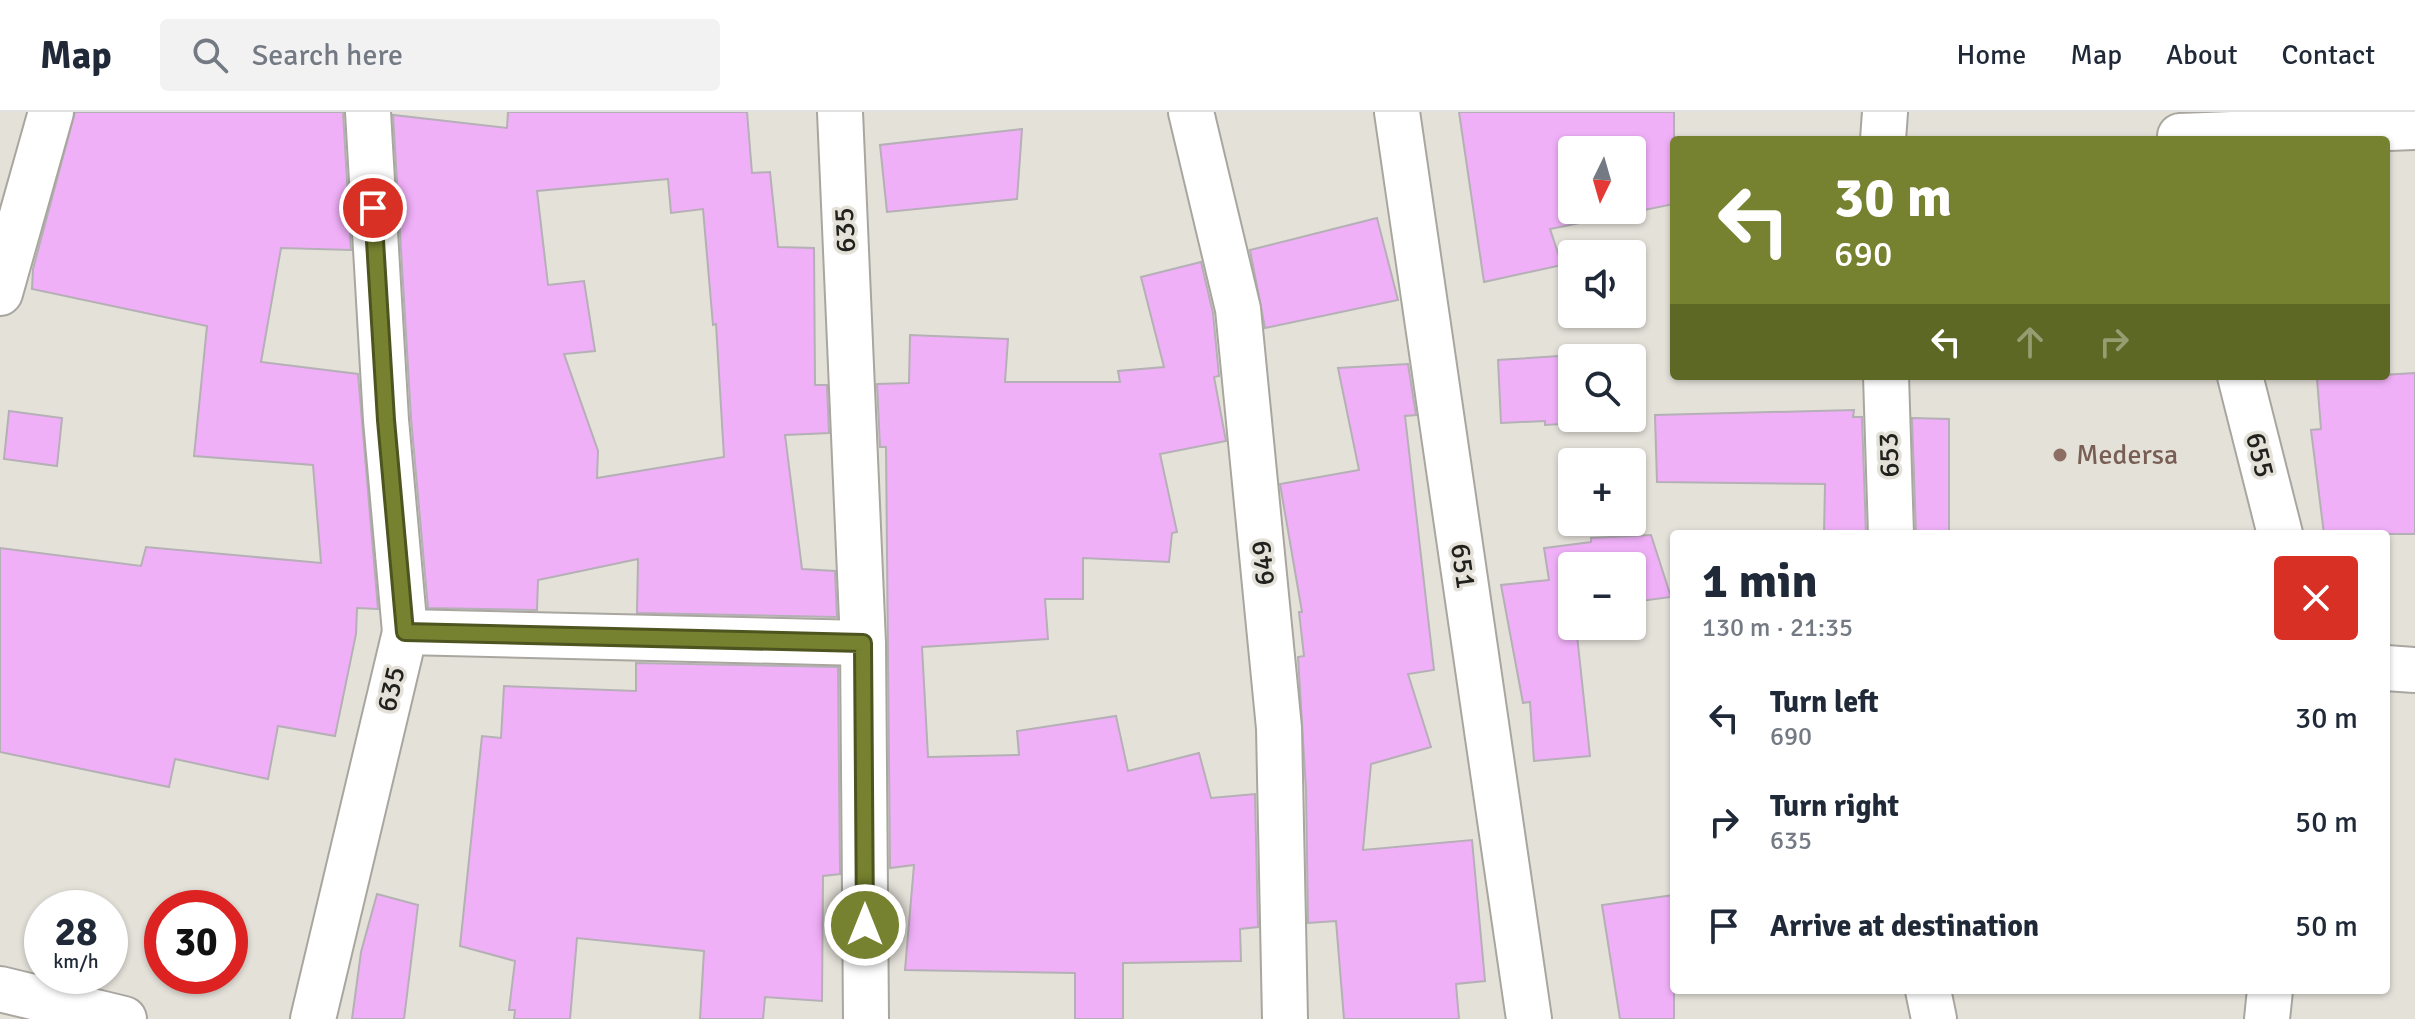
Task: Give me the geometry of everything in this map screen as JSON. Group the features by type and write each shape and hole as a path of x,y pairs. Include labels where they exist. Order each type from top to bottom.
{"street":[{"path":"0,293 51,112"},
{"name":"635","path":"313,1019 405,632 386,420 368,112"},
{"name":"635","path":"840,112 863,643 866,1019"},
{"name":"649","path":"1191,112 1238,309 1279,728 1285,1019"},
{"name":"651","path":"1397,112 1529,1019"},
{"path":"1883,136 1885,112"},
{"path":"2178,129 2415,127"},
{"name":"653","path":"1886,380 1891,530"},
{"name":"655","path":"2241,380 2279,530"},
{"path":"405,632 863,643"},
{"path":"2390,668 2415,670"},
{"path":"0,989 124,1019"},
{"path":"1929,994 1934,1019"},
{"path":"2267,1019 2270,994"}],"building":[{"path":"75,112 343,112 351,250 281,248 261,362 358,374 378,609 357,608 356,634 335,736 278,726 268,779 175,759 169,787 0,752 0,548 141,566 146,547 321,563 313,465 194,456 207,326 32,289 33,269"},
{"path":"508,112 747,112 752,173 770,172 778,247 814,248 815,385 827,385 829,433 785,435 802,569 835,571 837,617 637,613 638,559 538,580 537,610 428,608 411,418 393,115 507,128","holes":["668,179 671,213 703,209 713,325 716,324 724,457 597,478 598,451 564,354 595,351 584,281 548,285 537,191"]},
{"path":"1459,112 1674,112 1674,136 1670,136 1670,205 1646,210 1646,136 1558,136 1558,224 1575,224 1550,229 1558,253 1558,266 1484,282"},
{"path":"1022,129 1017,199 887,212 880,145"},
{"path":"1377,218 1398,300 1265,328 1250,250"},
{"path":"1201,262 1213,313 1219,376 1214,377 1226,441 1160,454 1177,532 1172,533 1169,562 1083,558 1083,599 1045,599 1048,639 922,647 928,757 1019,755 1017,731 1116,716 1128,771 1199,753 1211,798 1255,794 1258,927 1240,929 1241,961 1123,963 1123,1019 1075,1019 1075,973 905,970 914,865 890,868 886,447 880,447 877,384 909,383 910,335 1008,339 1005,382 1120,382 1118,371 1164,367 1141,277"},
{"path":"1558,356 1558,424 1545,425 1545,421 1501,423 1498,360"},
{"path":"1408,364 1416,415 1405,416 1434,670 1408,674 1431,747 1371,764 1363,850 1472,840 1485,981 1456,984 1459,1019 1344,1019 1336,921 1308,923 1306,790 1298,657 1304,656 1299,612 1302,612 1280,484 1359,470 1338,368"},
{"path":"2415,373 2415,534 2390,534 2390,530 2324,530 2311,430 2321,429 2317,380 2390,380 2390,375"},
{"path":"1854,410 1853,417 1862,417 1866,530 1824,530 1825,484 1657,482 1655,415"},
{"path":"9,411 62,418 57,466 4,459"},
{"path":"1912,418 1949,419 1949,530 1916,530"},
{"path":"1651,535 1670,597 1646,600 1646,552 1558,552 1558,640 1578,640 1590,756 1534,761 1530,702 1523,703 1501,585 1549,580 1544,548 1591,542 1591,538"},
{"path":"636,663 838,667 840,874 823,876 822,1001 765,997 763,1019 700,1019 704,951 577,938 570,1019 514,1019 515,1010 509,1010 515,961 460,946 482,736 501,738 504,686 636,691"},
{"path":"377,894 418,905 404,1019 352,1019 361,952"},
{"path":"1670,896 1670,994 1674,994 1674,1019 1620,1019 1602,905"}],"place":[{"name":"Medersa","path":"2060,455"}],"route":[{"path":"373,208 386,420 405,632 863,643 865,925"}]}
